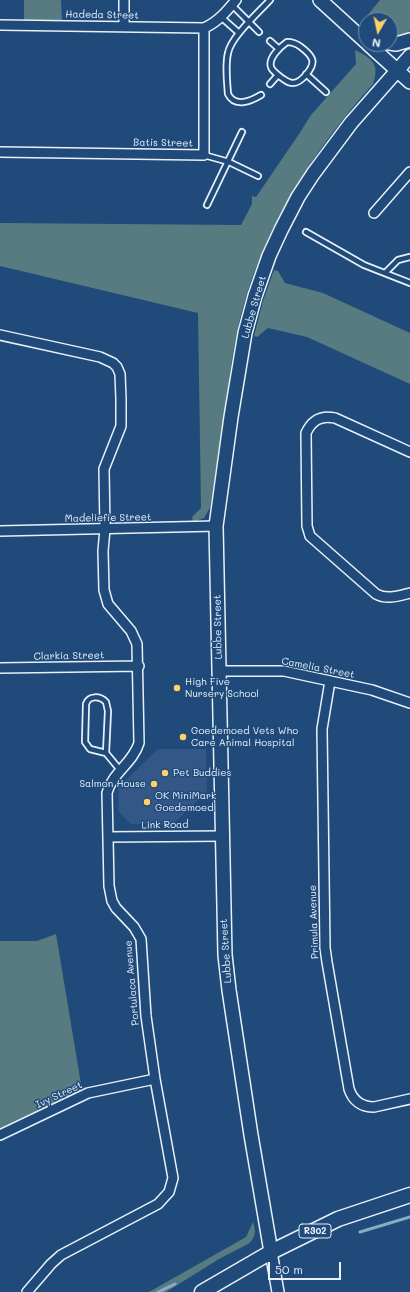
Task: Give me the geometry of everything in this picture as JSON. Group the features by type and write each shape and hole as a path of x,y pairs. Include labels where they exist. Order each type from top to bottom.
{"main road":[{"path":"320,0 358,33"},
{"path":"398,43 410,40"},
{"path":"377,52 410,82"},
{"name":"Lubbe Street","path":"271,1252 228,990 224,935 216,526 231,417 245,333 255,296 269,256 298,197 313,174 351,123 410,56"},
{"name":"R302","path":"202,1292 271,1252 338,1220 410,1195"}],"street":[{"path":"124,0 124,26"},
{"path":"204,28 211,25 221,17 234,3"},
{"name":"Hadeda Street","path":"0,25 204,28"},
{"name":"Batis Street","path":"0,152 204,155 204,28"},
{"path":"374,213 410,172"},
{"name":"Portulaca Avenue","path":"0,335 100,357 113,363 117,367 120,374 122,420 104,469 105,529 103,551 105,598 135,638 139,666 139,743 133,757 111,782 107,793 109,886 112,901 116,908 134,927 141,939 146,1016 172,1178 169,1192 158,1204 61,1255 51,1264 27,1292"},
{"path":"410,452 335,418 328,417 314,421 306,433 307,526 310,536 376,594 382,597 390,597 410,593"},
{"name":"Madeliefie Street","path":"0,531 216,526"},
{"name":"Clarkia Street","path":"0,668 139,666"},
{"name":"Camelia Street","path":"220,671 284,672 372,690 410,703"},
{"name":"Primula Avenue","path":"330,681 322,729 325,948 349,1090 357,1102 370,1107 410,1099"},
{"name":"Link Road","path":"108,837 222,836"},
{"name":"Ivy Street","path":"0,1135 88,1093 155,1079"},
{"path":"271,1252 278,1292"}],"lane":[{"path":"261,95 254,99 241,102 232,100 228,94 227,55 239,32 250,23 270,0"},
{"path":"234,3 259,32"},
{"path":"221,17 239,32"},
{"path":"270,41 279,49"},
{"path":"287,42 295,43 305,50 312,58 310,68 298,82 287,82 270,66 272,59 279,49 287,42"},
{"path":"306,74 326,92"},
{"path":"270,84 278,75"},
{"path":"207,205 229,162 242,132"},
{"path":"204,155 229,162 258,176"},
{"path":"306,232 364,265 410,283"},
{"path":"385,273 398,260 410,256"},
{"path":"106,753 107,705 104,700 92,698 87,701 86,704 85,742 90,749 106,753 120,770"}],"shaded area":[{"path":"158,749 206,749 207,792 172,825 131,824 118,811 119,787"}],"green space":[{"path":"24,0 61,0 62,21 24,20"},
{"path":"380,0 410,0 410,31 398,37 398,12 370,12"},
{"path":"355,50 373,62 376,71 373,84 332,133 296,187 266,244 254,274 238,327 210,508 204,518 193,522 192,517 201,508 198,313 0,266 0,223 241,225 252,204 252,196 256,197 311,115 356,64"},
{"path":"274,270 278,271 285,283 323,293 410,333 410,384 307,337 268,328 257,337 254,336 263,301"},
{"path":"56,934 81,1084 84,1090 0,1129 0,941 37,941"},
{"path":"253,1222 255,1234 253,1239 248,1244 219,1259 166,1292 149,1292 246,1237"}],"waterway":[{"path":"360,1232 410,1217"},
{"path":"158,1292 175,1284"}],"place":[{"name":"High Five Nursery School","path":"177,688"},
{"name":"Goedemoed Vets Who Care Animal Hospital","path":"183,737"},
{"name":"Pet Buddies","path":"165,773"},
{"name":"Salmon House","path":"154,784"},
{"name":"OK MiniMark Goedemoed","path":"147,802"}]}
